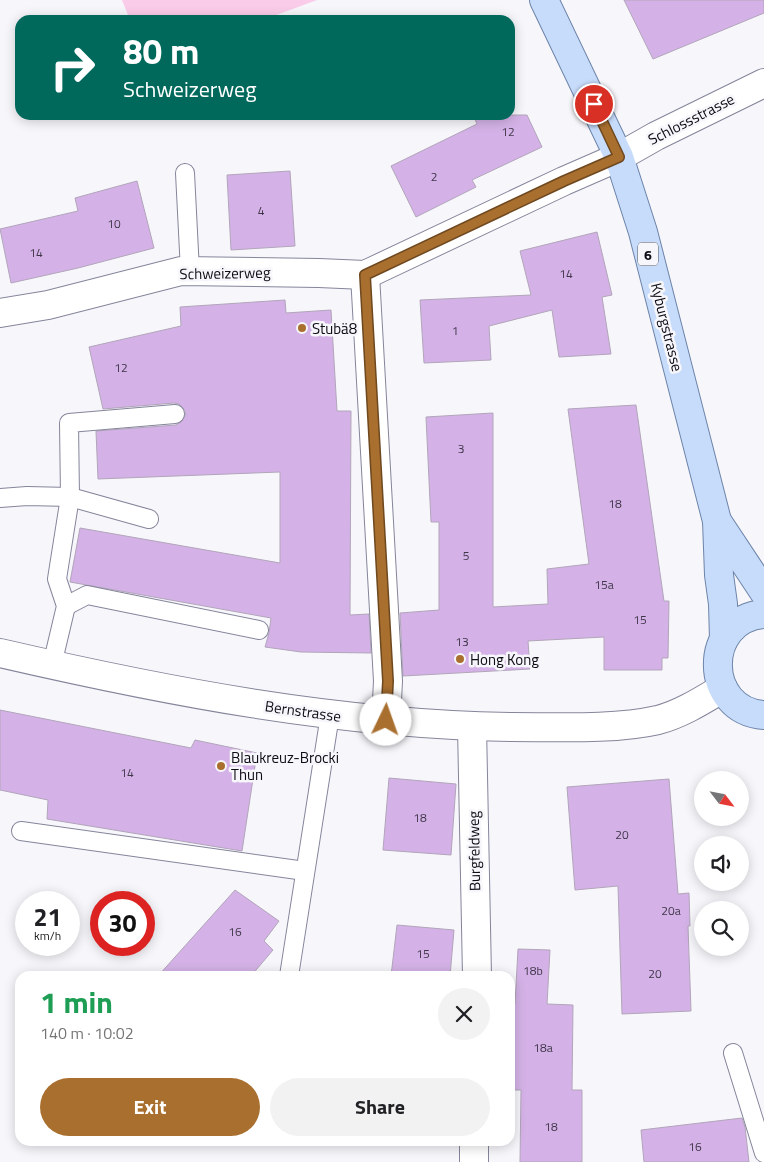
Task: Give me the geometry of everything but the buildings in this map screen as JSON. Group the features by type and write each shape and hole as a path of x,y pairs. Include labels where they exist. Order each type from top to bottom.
{"main road":[{"name":"Kyburgstrasse","path":"544,0 619,157 642,232 716,521 724,639"},
{"name":"Kyburgstrasse","path":"716,521 764,592"},
{"path":"764,614 757,614 732,628 724,639 717,664 722,688 731,701 743,710 757,715 764,715"}],"street":[{"name":"Schlossstrasse","path":"619,157 656,136 764,83"},
{"name":"Schweizerweg","path":"0,313 48,305 181,271 365,275 619,157"},
{"path":"365,275 388,681 386,720"},
{"name":"Bernstrasse","path":"0,653 174,690 242,702 330,715 472,726 550,727 642,723 666,717 695,704 722,688"},
{"name":"Burgfeldweg","path":"472,726 477,971"},
{"path":"474,1146 474,1162"}],"lane":[{"path":"185,173 190,271"},
{"path":"52,665 66,606 58,579 70,497 69,423 175,414"},
{"path":"0,498 20,496 70,497 149,519"},
{"path":"66,606 87,595 259,630"},
{"path":"290,971 330,715"},
{"path":"21,831 305,872"},
{"path":"734,1053 764,1153"}],"shaded area":[{"path":"122,0 317,0 276,15 128,15"}],"place":[{"name":"Stubä8","path":"302,328"},
{"name":"Hong Kong","path":"460,659"},
{"name":"Blaukreuz-Brocki Thun","path":"221,766"}],"route":[{"path":"386,720 388,681 365,275 619,157 594,104"}]}
